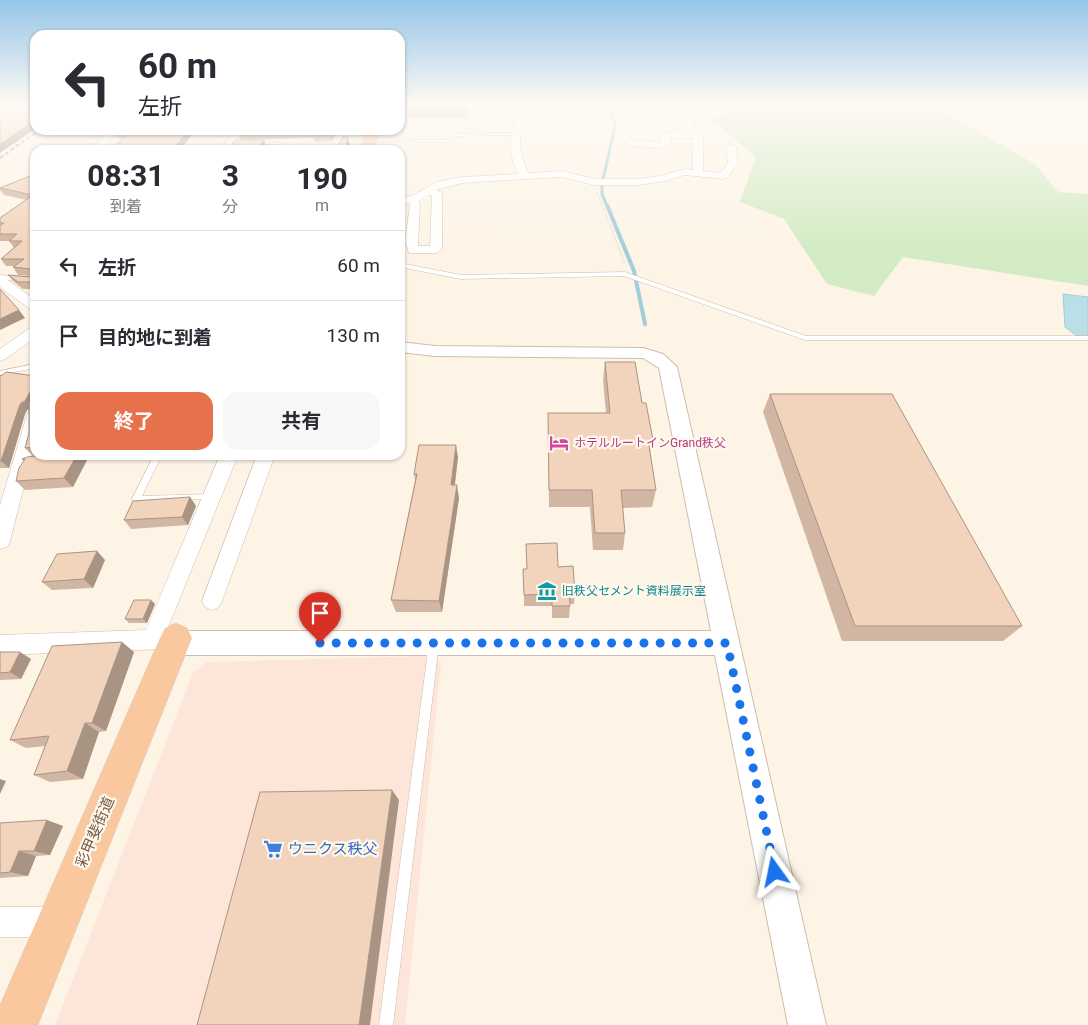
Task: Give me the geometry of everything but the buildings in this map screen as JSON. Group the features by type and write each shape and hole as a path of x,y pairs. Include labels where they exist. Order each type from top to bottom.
{"highway":[{"name":"彩甲斐街道","path":"14,1025 58,922 167,640"}],"street":[{"path":"515,153 524,175"},
{"path":"698,153 698,173"},
{"path":"405,201 413,200 440,183 524,175 561,174 595,182 650,181 685,172 723,176 734,163 732,153"},
{"path":"413,200 415,205 411,241 412,250 436,249 437,193 426,192"},
{"path":"0,282 30,303"},
{"path":"4,350 30,334"},
{"path":"405,347 435,351 643,353 653,355 668,366 807,1025"},
{"path":"0,541 30,436"},
{"path":"167,640 211,497 227,460"},
{"path":"212,601 264,460"},
{"path":"0,644 167,640 434,643 727,643"},
{"path":"0,922 58,922"}],"lane":[{"path":"405,266 461,277 625,274 805,338 1088,338"},
{"path":"0,277 30,280"},
{"path":"0,373 30,367"},
{"path":"156,460 136,499 211,497"},
{"path":"386,1025 434,643"}],"path":[{"path":"595,182 598,195 626,267 625,274"}],"shaded area":[{"name":"ウニクス秩父","path":"426,656 441,663 405,1025 55,1025 193,673 207,662"}],"green space":[{"path":"751,153 1015,153 1035,164 1058,192 1088,194 1088,286 903,257 874,296 827,284 784,219 740,202 756,157"}],"water":[{"path":"1063,294 1088,297 1088,335 1077,336 1065,327"}],"waterway":[{"path":"607,206 602,194 602,184 609,153"},
{"path":"607,205 634,271 645,324"}],"railway":[{"path":"0,158 7,153"}],"place":[{"name":"ホテルルートインGrand秩父","path":"559,443"},
{"name":"旧秩父セメント資料展示室","path":"547,591"},
{"name":"ウニクス秩父","path":"273,849"}],"route":[{"path":"320,643 727,643 775,872"}]}
